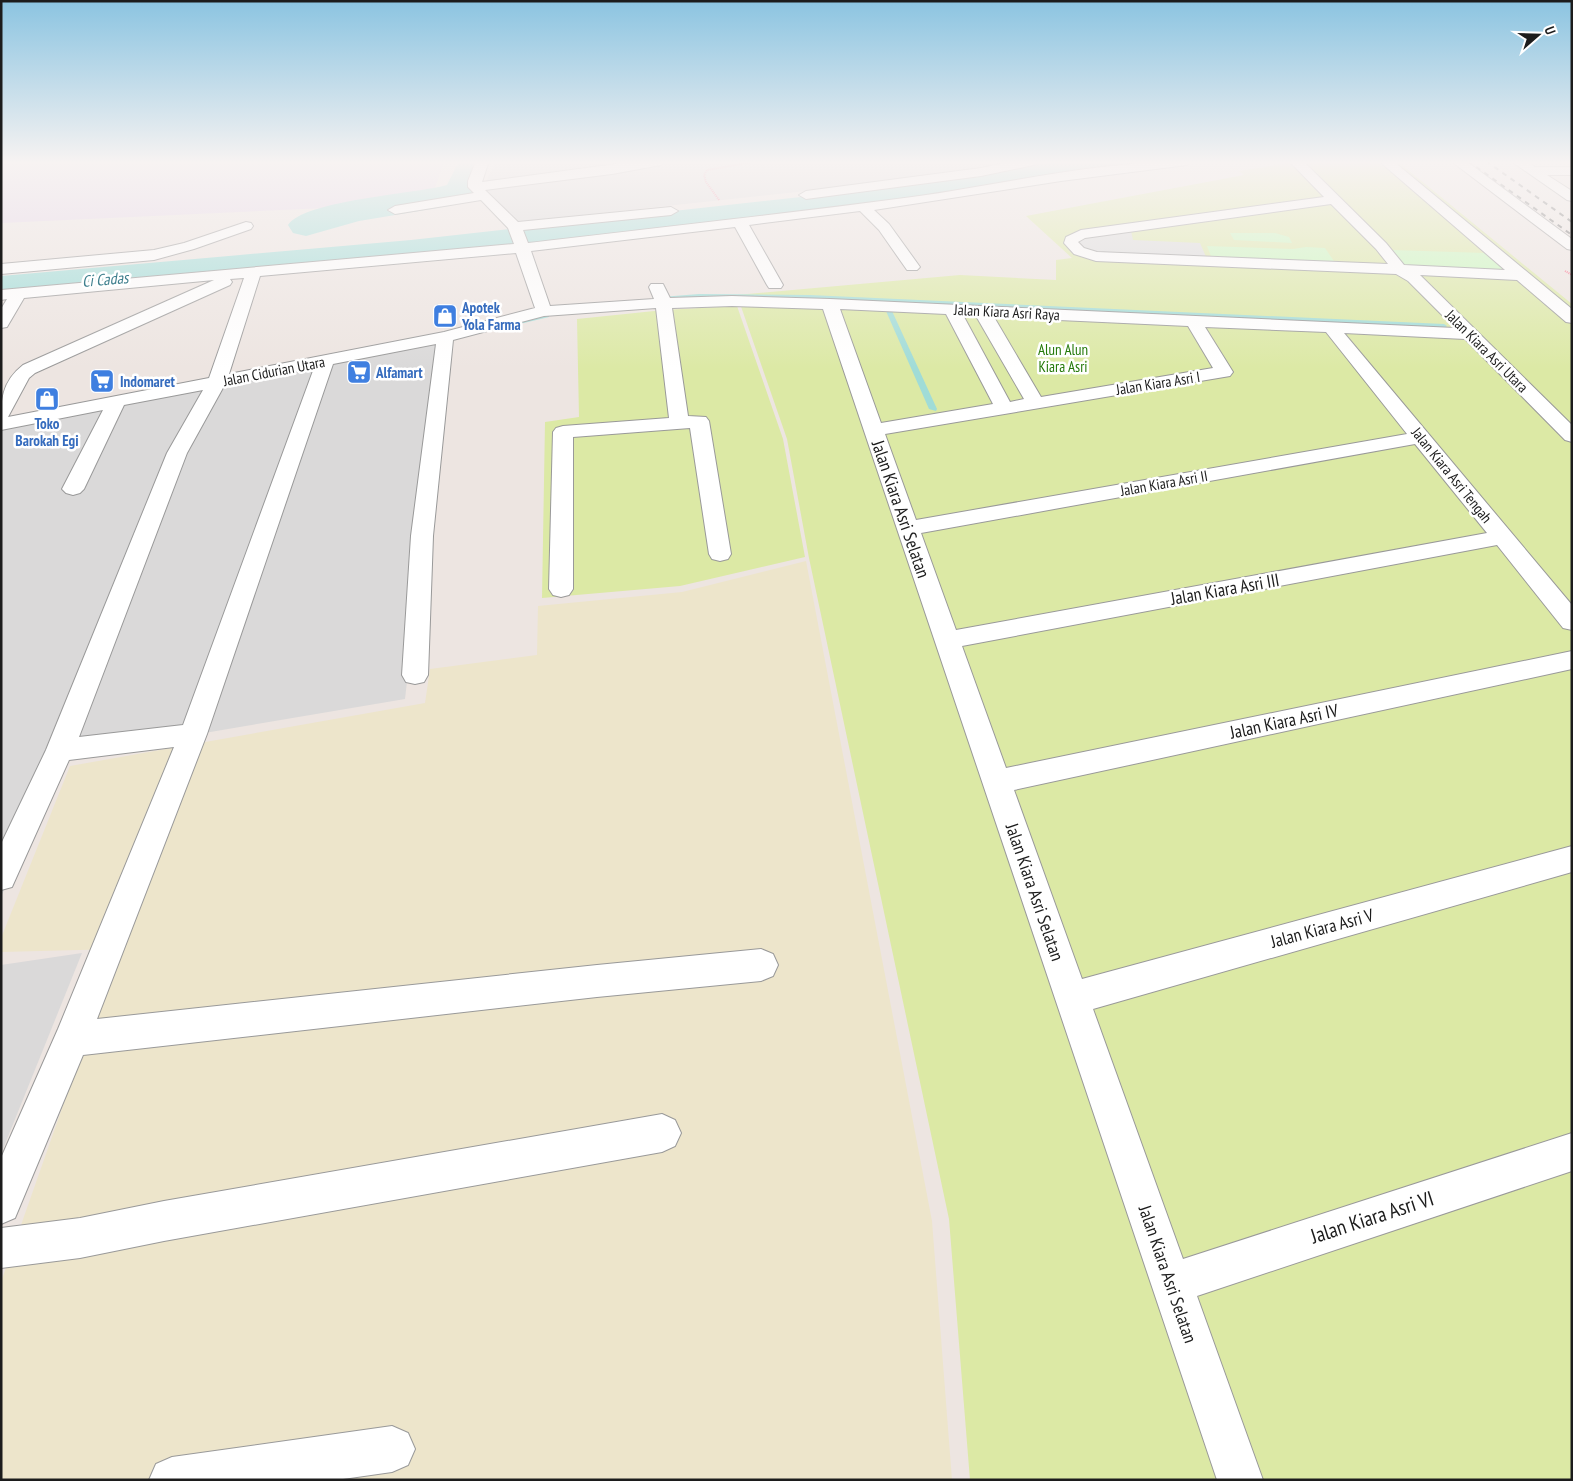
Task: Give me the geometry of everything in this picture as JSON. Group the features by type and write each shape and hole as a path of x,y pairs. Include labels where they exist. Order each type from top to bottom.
{"street":[{"path":"1,268 154,255 189,246 234,230"},
{"path":"512,230 519,238 542,304 574,294"},
{"path":"1,295 247,274 383,259 566,230"},
{"path":"519,238 628,230"},
{"path":"745,230 776,285"},
{"path":"886,230 912,267"},
{"path":"1110,230 1081,234 1071,240 1071,243 1078,251 1096,256 1519,275"},
{"name":"Jalan Kiara Asri Utara","path":"1364,230 1381,246 1400,270 1414,278 1572,436"},
{"path":"1467,230 1572,318"},
{"path":"1551,230 1572,246"},
{"path":"1,876 60,750 177,453 217,382 247,274"},
{"path":"1,413 21,375 29,369 247,274"},
{"path":"639,286 657,287 662,295 679,423"},
{"path":"1,323 19,293"},
{"name":"Jalan Kiara Asri Raya","path":"542,304 746,300 982,310 1332,329 1471,334"},
{"name":"Jalan Cidurian Utara","path":"1,424 445,337 542,304"},
{"name":"Jalan Kiara Asri Selatan","path":"830,304 1240,1480"},
{"path":"951,309 1005,408"},
{"path":"982,310 1035,403"},
{"name":"Jalan Kiara Asri I","path":"874,430 1224,372 1194,322"},
{"name":"Jalan Kiara Asri Tengah","path":"1332,329 1572,622"},
{"path":"414,674 422,536 445,337"},
{"path":"1,1204 72,1038 193,734 325,362"},
{"path":"73,489 117,402"},
{"path":"561,589 563,432 699,421 720,554"},
{"name":"Jalan Kiara Asri II","path":"908,528 1421,437"},
{"name":"Jalan Kiara Asri III","path":"947,640 1503,537"},
{"name":"Jalan Kiara Asri IV","path":"996,782 1572,660"},
{"path":"60,750 193,734"},
{"name":"Jalan Kiara Asri V","path":"1072,998 1572,859"},
{"path":"72,1038 760,965"},
{"path":"1,1248 80,1238 164,1221 662,1132"},
{"name":"Jalan Kiara Asri VI","path":"1172,1283 1572,1152"},
{"path":"172,1480 392,1449"}],"shaded area":[{"path":"1131,231 1133,240 1200,243 1207,259 1097,252 1085,249 1079,244 1079,241 1086,237"},
{"path":"446,340 405,699 63,757 1,897 1,429"},
{"path":"806,561 932,1221 952,1480 1,1480 1,1282 118,949 1,952 1,938 70,766 425,703 430,669 537,655 538,606 682,592"},
{"path":"82,953 1,1154 1,965"}],"green space":[{"name":"Alun Alun Kiara Asri","path":"1041,230 1482,230 1572,304 1572,1480 970,1480 949,1219 809,558 787,439 737,295 960,275 1056,280 1056,260 1072,258"},
{"path":"1230,233 1275,233 1289,237 1292,243 1234,240"},
{"path":"1207,246 1293,249 1306,247 1325,248 1336,264 1212,259"},
{"path":"1392,250 1486,253 1507,272 1405,267"},
{"path":"737,306 783,439 805,557 680,586 542,598 545,422 579,417 577,319 664,310"}],"waterway":[{"name":"Ci Cadas","path":"1,288 411,251 597,230"},
{"path":"661,299 699,296 810,297 1444,326"},
{"path":"889,311 933,409"},
{"path":"486,330 547,316"}],"railway":[{"path":"1565,230 1572,235"}],"place":[{"name":"Apotek Yola Farma","path":"445,316"},
{"name":"Alfamart","path":"359,372"},
{"name":"Indomaret","path":"102,381"},
{"name":"Toko Barokah Egi","path":"47,399"}]}
